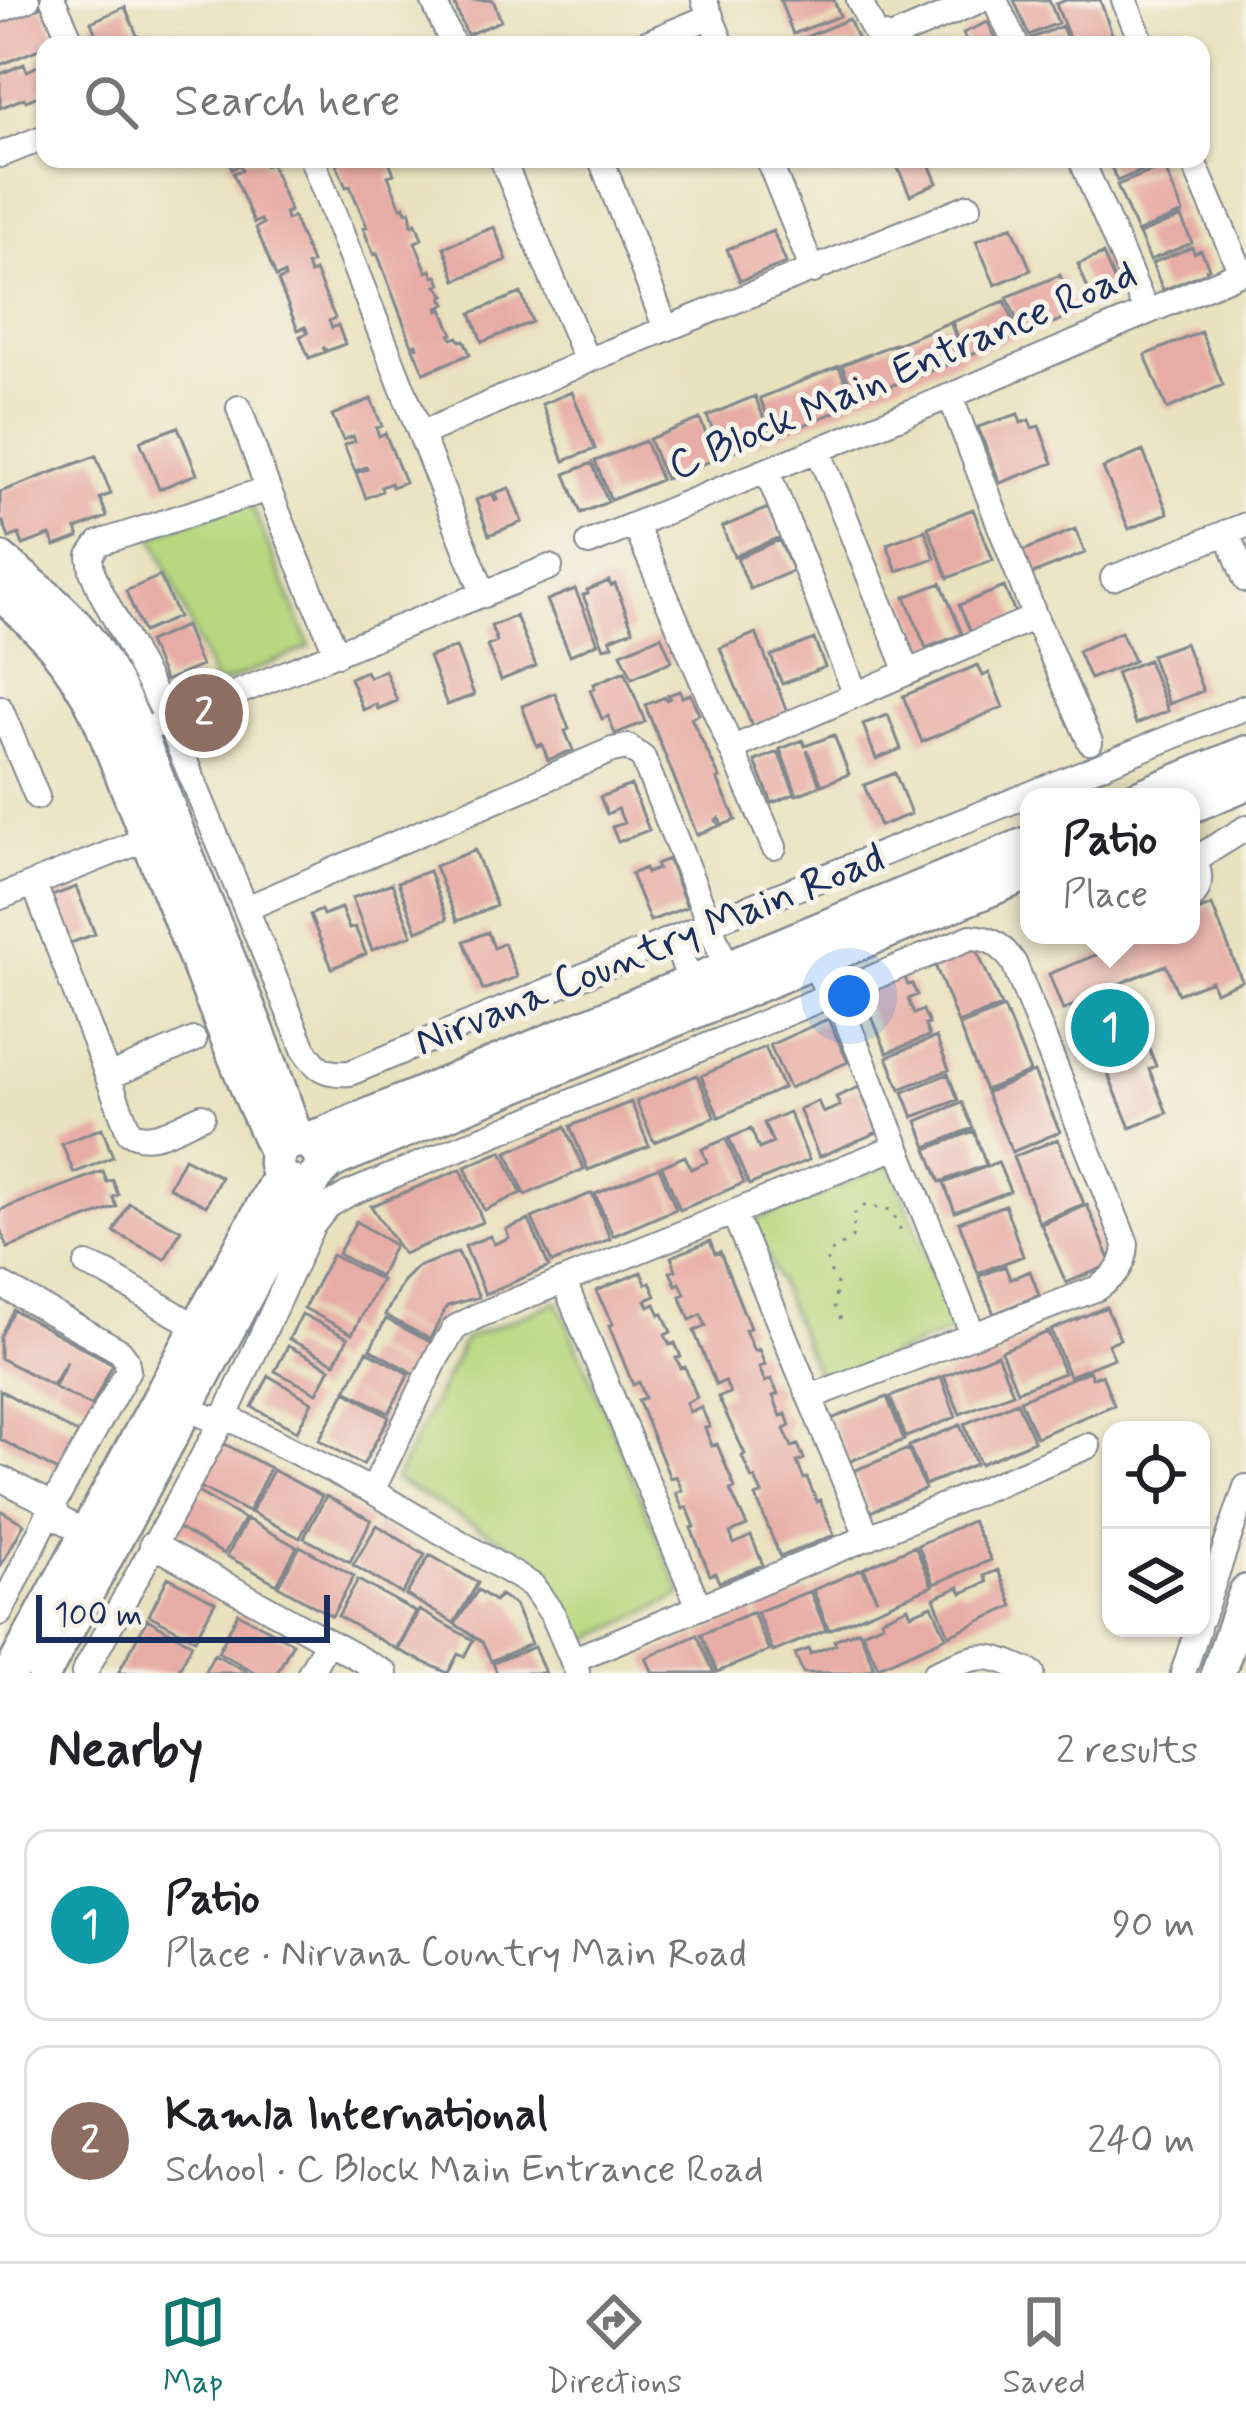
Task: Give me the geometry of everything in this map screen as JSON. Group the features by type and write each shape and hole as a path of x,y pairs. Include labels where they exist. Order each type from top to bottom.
{"street":[{"path":"0,10 27,0"},
{"path":"53,0 69,36"},
{"path":"433,0 449,36"},
{"path":"860,0 878,36"},
{"path":"900,36 981,0"},
{"path":"995,0 1012,36"},
{"path":"1124,0 1132,36"},
{"path":"658,36 707,8 718,36"},
{"path":"0,154 36,140"},
{"path":"316,168 484,595"},
{"path":"506,168 587,362"},
{"path":"604,168 666,329"},
{"path":"772,168 813,271"},
{"path":"1085,168 1146,311"},
{"path":"1196,168 1243,271"},
{"path":"422,434 969,206"},
{"name":"C Block Main Entrance Road","path":"589,543 1243,271"},
{"path":"950,396 1035,617 1090,742"},
{"path":"238,408 338,654"},
{"path":"818,450 908,672"},
{"path":"766,471 856,695"},
{"path":"268,489 99,543 90,556 148,739 254,1025 290,1154 291,1185 316,1178"},
{"path":"635,524 773,848"},
{"path":"1113,578 1237,529 1246,580"},
{"path":"0,559 58,607 103,662 248,908 304,1049 313,1064 330,1075 350,1073 1020,798"},
{"path":"148,739 550,567"},
{"path":"5,604 39,627 68,659 98,714 148,739"},
{"path":"731,749 1035,617"},
{"path":"1046,788 1246,707"},
{"path":"0,708 37,797"},
{"path":"148,739 149,838 250,1094 290,1154"},
{"path":"248,908 611,750 628,748 643,758 727,968"},
{"path":"1161,788 1246,753"},
{"path":"1200,802 1246,783"},
{"path":"1200,854 1246,828"},
{"path":"0,897 149,838"},
{"name":"Nirvana Country Main Road","path":"316,1178 337,1159 820,945 1020,847"},
{"name":"Nirvana Country Main Road","path":"290,1154 727,968 820,945 1020,876"},
{"path":"34,884 129,1132 148,1138 202,1116"},
{"path":"11,1673 114,1534 224,1416 312,1226 328,1206 348,1193 971,937 985,938 1001,946 1014,963 1126,1244 1125,1260 1116,1276 1098,1288 810,1397"},
{"path":"674,939 691,983"},
{"path":"820,945 845,980 836,994"},
{"path":"836,994 973,1335"},
{"path":"108,1077 194,1040"},
{"path":"372,1491 455,1328 896,1148"},
{"path":"84,1673 114,1534 197,1327 290,1154"},
{"path":"44,1673 114,1534 316,1178"},
{"path":"734,1214 868,1538"},
{"path":"87,1265 197,1327"},
{"path":"564,1282 699,1607"},
{"path":"0,1284 120,1351 128,1370 0,1613"},
{"path":"194,1397 223,1400 224,1416"},
{"path":"224,1416 372,1491 532,1585 553,1615 575,1666 699,1607 1088,1447"},
{"path":"0,1478 53,1505 58,1518 114,1534 385,1673"},
{"path":"1210,1593 1246,1487"},
{"path":"1218,1673 1246,1592"},
{"path":"1183,1673 1195,1637"},
{"path":"310,1673 327,1642"},
{"path":"935,1673 987,1655 1032,1673"}],"path":[{"path":"841,1319 835,1311 837,1284 827,1260 833,1249 852,1238 855,1214 864,1206 892,1210 903,1236"}],"green space":[{"path":"249,499 310,647 216,686 153,535"},
{"path":"891,1164 955,1330 821,1383 753,1221"},
{"path":"558,1301 682,1595 575,1646 534,1559 395,1480 465,1339"}],"building":[{"path":"453,0 493,0 501,21 467,35"},
{"path":"780,0 834,0 840,16 793,34"},
{"path":"1014,0 1049,0 1058,23 1029,35"},
{"path":"1100,0 1112,34 1068,36 1056,4"},
{"path":"42,6 55,36 36,36 36,50 0,65 0,21"},
{"path":"125,7 137,36 96,36 91,22"},
{"path":"849,19 856,36 808,36"},
{"path":"988,22 994,36 964,36"},
{"path":"1062,26 1066,36 1037,36"},
{"path":"24,64 27,71 36,67 36,97 0,108 0,74"},
{"path":"273,168 290,211 285,213 287,220 293,217 312,263 307,265 310,274 315,271 335,318 329,321 332,328 338,325 345,344 327,351 323,347 325,352 309,358 300,336 308,333 305,327 298,330 278,281 284,274 276,277 256,228 263,224 261,220 254,223 233,173"},
{"path":"338,168 392,168 394,174 388,176 401,208 410,211 412,225 416,223 422,239 415,242 427,272 437,276 441,284 437,286 445,295 446,304 439,311 442,309 452,339 464,340 470,354 424,373 350,186 346,187"},
{"path":"898,168 931,168 937,183 910,195"},
{"path":"1112,168 1150,168 1117,181"},
{"path":"1165,168 1183,213 1137,232 1117,185"},
{"path":"1181,217 1192,243 1150,260 1139,234"},
{"path":"1012,226 1031,270 995,285 976,241"},
{"path":"494,227 507,260 456,280 444,247"},
{"path":"773,231 786,263 740,281 727,249"},
{"path":"1192,247 1194,253 1201,250 1207,272 1163,290 1152,263"},
{"path":"1103,254 1120,295 1095,306 1078,264"},
{"path":"1060,275 1076,314 1023,335 1007,297"},
{"path":"521,293 532,322 482,342 471,313"},
{"path":"1005,301 1019,335 966,356 952,322"},
{"path":"950,322 964,358 911,379 897,344"},
{"path":"1201,332 1223,385 1167,409 1145,355"},
{"path":"894,344 908,379 856,400 842,365"},
{"path":"839,366 854,404 776,437 760,398"},
{"path":"572,392 595,449 564,461 542,404"},
{"path":"755,396 771,436 723,455 707,416"},
{"path":"371,399 382,426 376,428 379,436 385,433 405,482 381,487 382,491 366,498 356,473 367,469 355,471 344,445 355,441 353,436 343,440 332,415"},
{"path":"1018,414 1021,423 1029,420 1032,428 1039,426 1053,463 1000,483 978,427"},
{"path":"700,419 716,459 665,479 649,439"},
{"path":"178,427 197,474 159,489 140,441"},
{"path":"645,441 661,480 611,500 595,461"},
{"path":"1143,451 1168,513 1129,529 1103,468"},
{"path":"96,456 111,494 100,498 107,517 76,529 79,537 55,546 50,535 23,545 19,534 9,538 0,523 0,492"},
{"path":"592,463 608,502 581,513 565,474"},
{"path":"509,488 522,522 489,535 476,500 492,494 495,501 495,493"},
{"path":"768,508 780,537 734,556 722,527"},
{"path":"973,509 993,560 948,578 928,527"},
{"path":"1075,529 1085,553 1030,575 1020,552"},
{"path":"925,530 935,558 897,571 887,544"},
{"path":"779,540 793,571 750,589 737,558"},
{"path":"160,576 178,617 143,632 126,591"},
{"path":"609,581 615,584 633,630 610,639 613,645 604,648 583,595"},
{"path":"941,583 962,634 926,648 905,597"},
{"path":"1004,587 1017,617 972,635 959,605"},
{"path":"575,589 598,643 570,655 547,600"},
{"path":"516,616 536,666 501,680 487,646 497,642 491,626"},
{"path":"185,626 201,666 165,681 148,642"},
{"path":"1121,632 1134,661 1090,679 1078,651"},
{"path":"756,633 787,712 752,726 720,648"},
{"path":"661,636 672,661 632,678 621,653"},
{"path":"814,639 825,667 782,684 771,656"},
{"path":"1185,643 1203,691 1169,704 1151,655"},
{"path":"456,647 474,695 447,705 429,657"},
{"path":"1148,660 1168,711 1136,724 1116,673"},
{"path":"978,665 983,676 989,673 1003,707 922,742 903,696"},
{"path":"385,670 397,701 363,710 350,678"},
{"path":"625,671 645,722 615,734 608,716 602,719 590,690"},
{"path":"680,691 682,697 690,694 699,714 691,718 736,820 722,825 719,818 719,826 697,835 645,705"},
{"path":"555,693 573,750 548,760 542,744 537,746 522,706"},
{"path":"888,715 901,749 876,759 863,724"},
{"path":"834,735 849,774 822,785 807,750 820,786 797,795 780,749"},
{"path":"778,752 795,794 772,803 755,761"},
{"path":"895,773 911,814 880,826 864,785"},
{"path":"631,785 649,830 618,842 612,827 624,823 618,809 607,814 600,797"},
{"path":"475,850 496,906 457,921 435,866"},
{"path":"668,859 687,907 650,921 631,874 658,869 656,864"},
{"path":"429,871 447,919 417,931 398,882"},
{"path":"392,883 412,935 372,950 352,898"},
{"path":"76,887 95,934 68,944 49,897"},
{"path":"1212,905 1242,981 1215,992 1211,981 1178,994 1166,965 1113,986 1139,1050 1148,1046 1156,1066 1149,1069 1167,1113 1130,1128 1079,1003 1063,1010 1049,974 1122,944 1200,944 1200,910"},
{"path":"341,908 366,954 332,968 310,915"},
{"path":"488,932 494,948 504,943 517,977 483,990 464,941"},
{"path":"975,946 1001,1006 958,1023 934,962"},
{"path":"903,974 917,995 908,999 914,1014 923,1010 929,1036 887,1053 861,991"},
{"path":"1004,1008 1030,1072 985,1090 959,1026"},
{"path":"828,1019 848,1062 789,1088 770,1045"},
{"path":"936,1037 949,1070 900,1089 887,1057"},
{"path":"765,1047 783,1088 719,1117 701,1076"},
{"path":"1034,1072 1060,1132 1012,1152 986,1093"},
{"path":"948,1074 958,1100 913,1117 903,1092"},
{"path":"697,1075 715,1117 654,1142 636,1101"},
{"path":"859,1087 878,1132 819,1157 799,1109 818,1101 823,1113 840,1106 836,1097"},
{"path":"631,1102 649,1146 588,1170 570,1126"},
{"path":"962,1102 973,1128 927,1147 917,1121"},
{"path":"789,1112 809,1160 749,1185 729,1138 751,1129 759,1149 773,1143 764,1123"},
{"path":"565,1127 584,1169 525,1195 507,1152"},
{"path":"102,1128 113,1157 74,1173 62,1144"},
{"path":"974,1131 986,1165 940,1182 927,1149"},
{"path":"726,1139 744,1183 680,1210 662,1166 685,1156 691,1169 707,1162 702,1149"},
{"path":"1058,1139 1084,1204 1039,1222 1013,1157"},
{"path":"502,1151 521,1193 484,1210 465,1167"},
{"path":"184,1158 221,1177 206,1206 169,1187"},
{"path":"998,1162 1010,1191 955,1212 944,1183"},
{"path":"659,1167 676,1209 613,1236 595,1194"},
{"path":"461,1169 483,1222 403,1254 371,1206"},
{"path":"103,1171 107,1182 113,1180 117,1207 8,1248 0,1228 0,1210"},
{"path":"592,1193 610,1239 552,1263 532,1218"},
{"path":"129,1203 181,1230 165,1259 114,1232"},
{"path":"1005,1205 1023,1256 978,1273 959,1222"},
{"path":"1087,1205 1112,1264 1066,1283 1041,1224"},
{"path":"529,1220 549,1267 485,1294 465,1246 490,1236 494,1244 509,1238 506,1229"},
{"path":"356,1221 394,1245 380,1276 338,1254"},
{"path":"710,1241 715,1254 720,1252 750,1328 745,1330 754,1351 759,1349 765,1382 771,1379 781,1416 786,1414 790,1426 784,1429 804,1459 797,1462 804,1479 820,1500 834,1535 780,1557 756,1497 762,1494 718,1397 730,1393 725,1381 716,1385 694,1331 706,1326 701,1315 690,1320 680,1296 685,1294 670,1272 676,1270 671,1257"},
{"path":"458,1252 479,1297 447,1306 430,1339 385,1315 403,1281 417,1267"},
{"path":"332,1255 381,1280 352,1334 304,1308"},
{"path":"1005,1266 1010,1279 1030,1271 1039,1295 994,1314 979,1276"},
{"path":"641,1272 656,1296 646,1300 649,1307 655,1304 663,1314 671,1332 665,1335 670,1345 675,1343 681,1357 676,1358 685,1367 697,1397 686,1403 689,1412 701,1407 712,1446 717,1444 735,1488 730,1490 747,1526 730,1533 734,1544 751,1536 763,1565 719,1582 715,1573 710,1575 687,1507 683,1509 676,1493 682,1490 676,1476 670,1478 638,1400 645,1398 639,1382 633,1385 609,1326 613,1324 596,1291"},
{"path":"1106,1307 1120,1339 1108,1344 1114,1358 1069,1376 1051,1330"},
{"path":"13,1310 113,1364 92,1406 54,1387 67,1361 52,1385 0,1358 0,1337"},
{"path":"302,1314 348,1338 335,1363 289,1339"},
{"path":"386,1319 432,1343 415,1374 370,1349"},
{"path":"1048,1332 1064,1373 1017,1391 1001,1351"},
{"path":"288,1346 330,1368 317,1393 275,1371"},
{"path":"367,1351 409,1374 389,1413 346,1390"},
{"path":"997,1354 1013,1393 960,1414 944,1376"},
{"path":"1089,1371 1092,1378 1102,1375 1114,1405 1036,1437 1020,1400"},
{"path":"269,1376 312,1402 297,1431 252,1407"},
{"path":"941,1377 956,1417 906,1437 890,1397"},
{"path":"0,1390 78,1434 58,1471 0,1439"},
{"path":"346,1391 389,1417 363,1465 319,1440"},
{"path":"887,1397 904,1440 848,1462 831,1419"},
{"path":"1017,1402 1034,1441 980,1464 964,1424"},
{"path":"960,1425 976,1464 925,1485 909,1446"},
{"path":"221,1442 270,1468 248,1512 198,1486"},
{"path":"908,1449 925,1489 870,1512 853,1471"},
{"path":"273,1470 322,1496 300,1538 251,1512"},
{"path":"196,1491 244,1519 224,1554 176,1527"},
{"path":"326,1496 371,1520 350,1562 304,1538"},
{"path":"0,1510 24,1524 0,1567"},
{"path":"247,1519 297,1547 277,1584 227,1556"},
{"path":"972,1521 991,1560 934,1584 918,1545"},
{"path":"377,1525 425,1555 402,1594 353,1565"},
{"path":"300,1546 354,1576 332,1616 278,1586"},
{"path":"915,1546 932,1586 829,1630 813,1590 862,1569 877,1599 864,1568"},
{"path":"430,1555 478,1583 454,1623 406,1595"},
{"path":"998,1570 1013,1606 949,1635 934,1598 959,1587 962,1593 987,1582 984,1576"},
{"path":"168,1577 215,1602 195,1639 149,1615"},
{"path":"358,1580 416,1612 396,1649 338,1616"},
{"path":"478,1590 495,1601 500,1595 515,1605 531,1644 491,1661 482,1642 455,1624"},
{"path":"810,1591 826,1630 773,1652 757,1612"},
{"path":"932,1605 946,1637 878,1667 862,1632 908,1607 911,1614"},
{"path":"419,1610 473,1640 448,1673 398,1650"},
{"path":"753,1612 769,1651 717,1672 701,1634"},
{"path":"238,1613 293,1643 277,1673 256,1673 218,1652"},
{"path":"147,1619 192,1644 177,1673 118,1673"},
{"path":"859,1630 874,1668 860,1673 803,1673 795,1654 809,1649 810,1654"},
{"path":"697,1635 714,1673 653,1673 646,1658"},
{"path":"534,1647 545,1673 497,1673 493,1663"},
{"path":"214,1654 249,1673 204,1673"}],"place":[{"name":"Kamla International","path":"204,713"},
{"name":"Patio","path":"1110,1028"}]}
